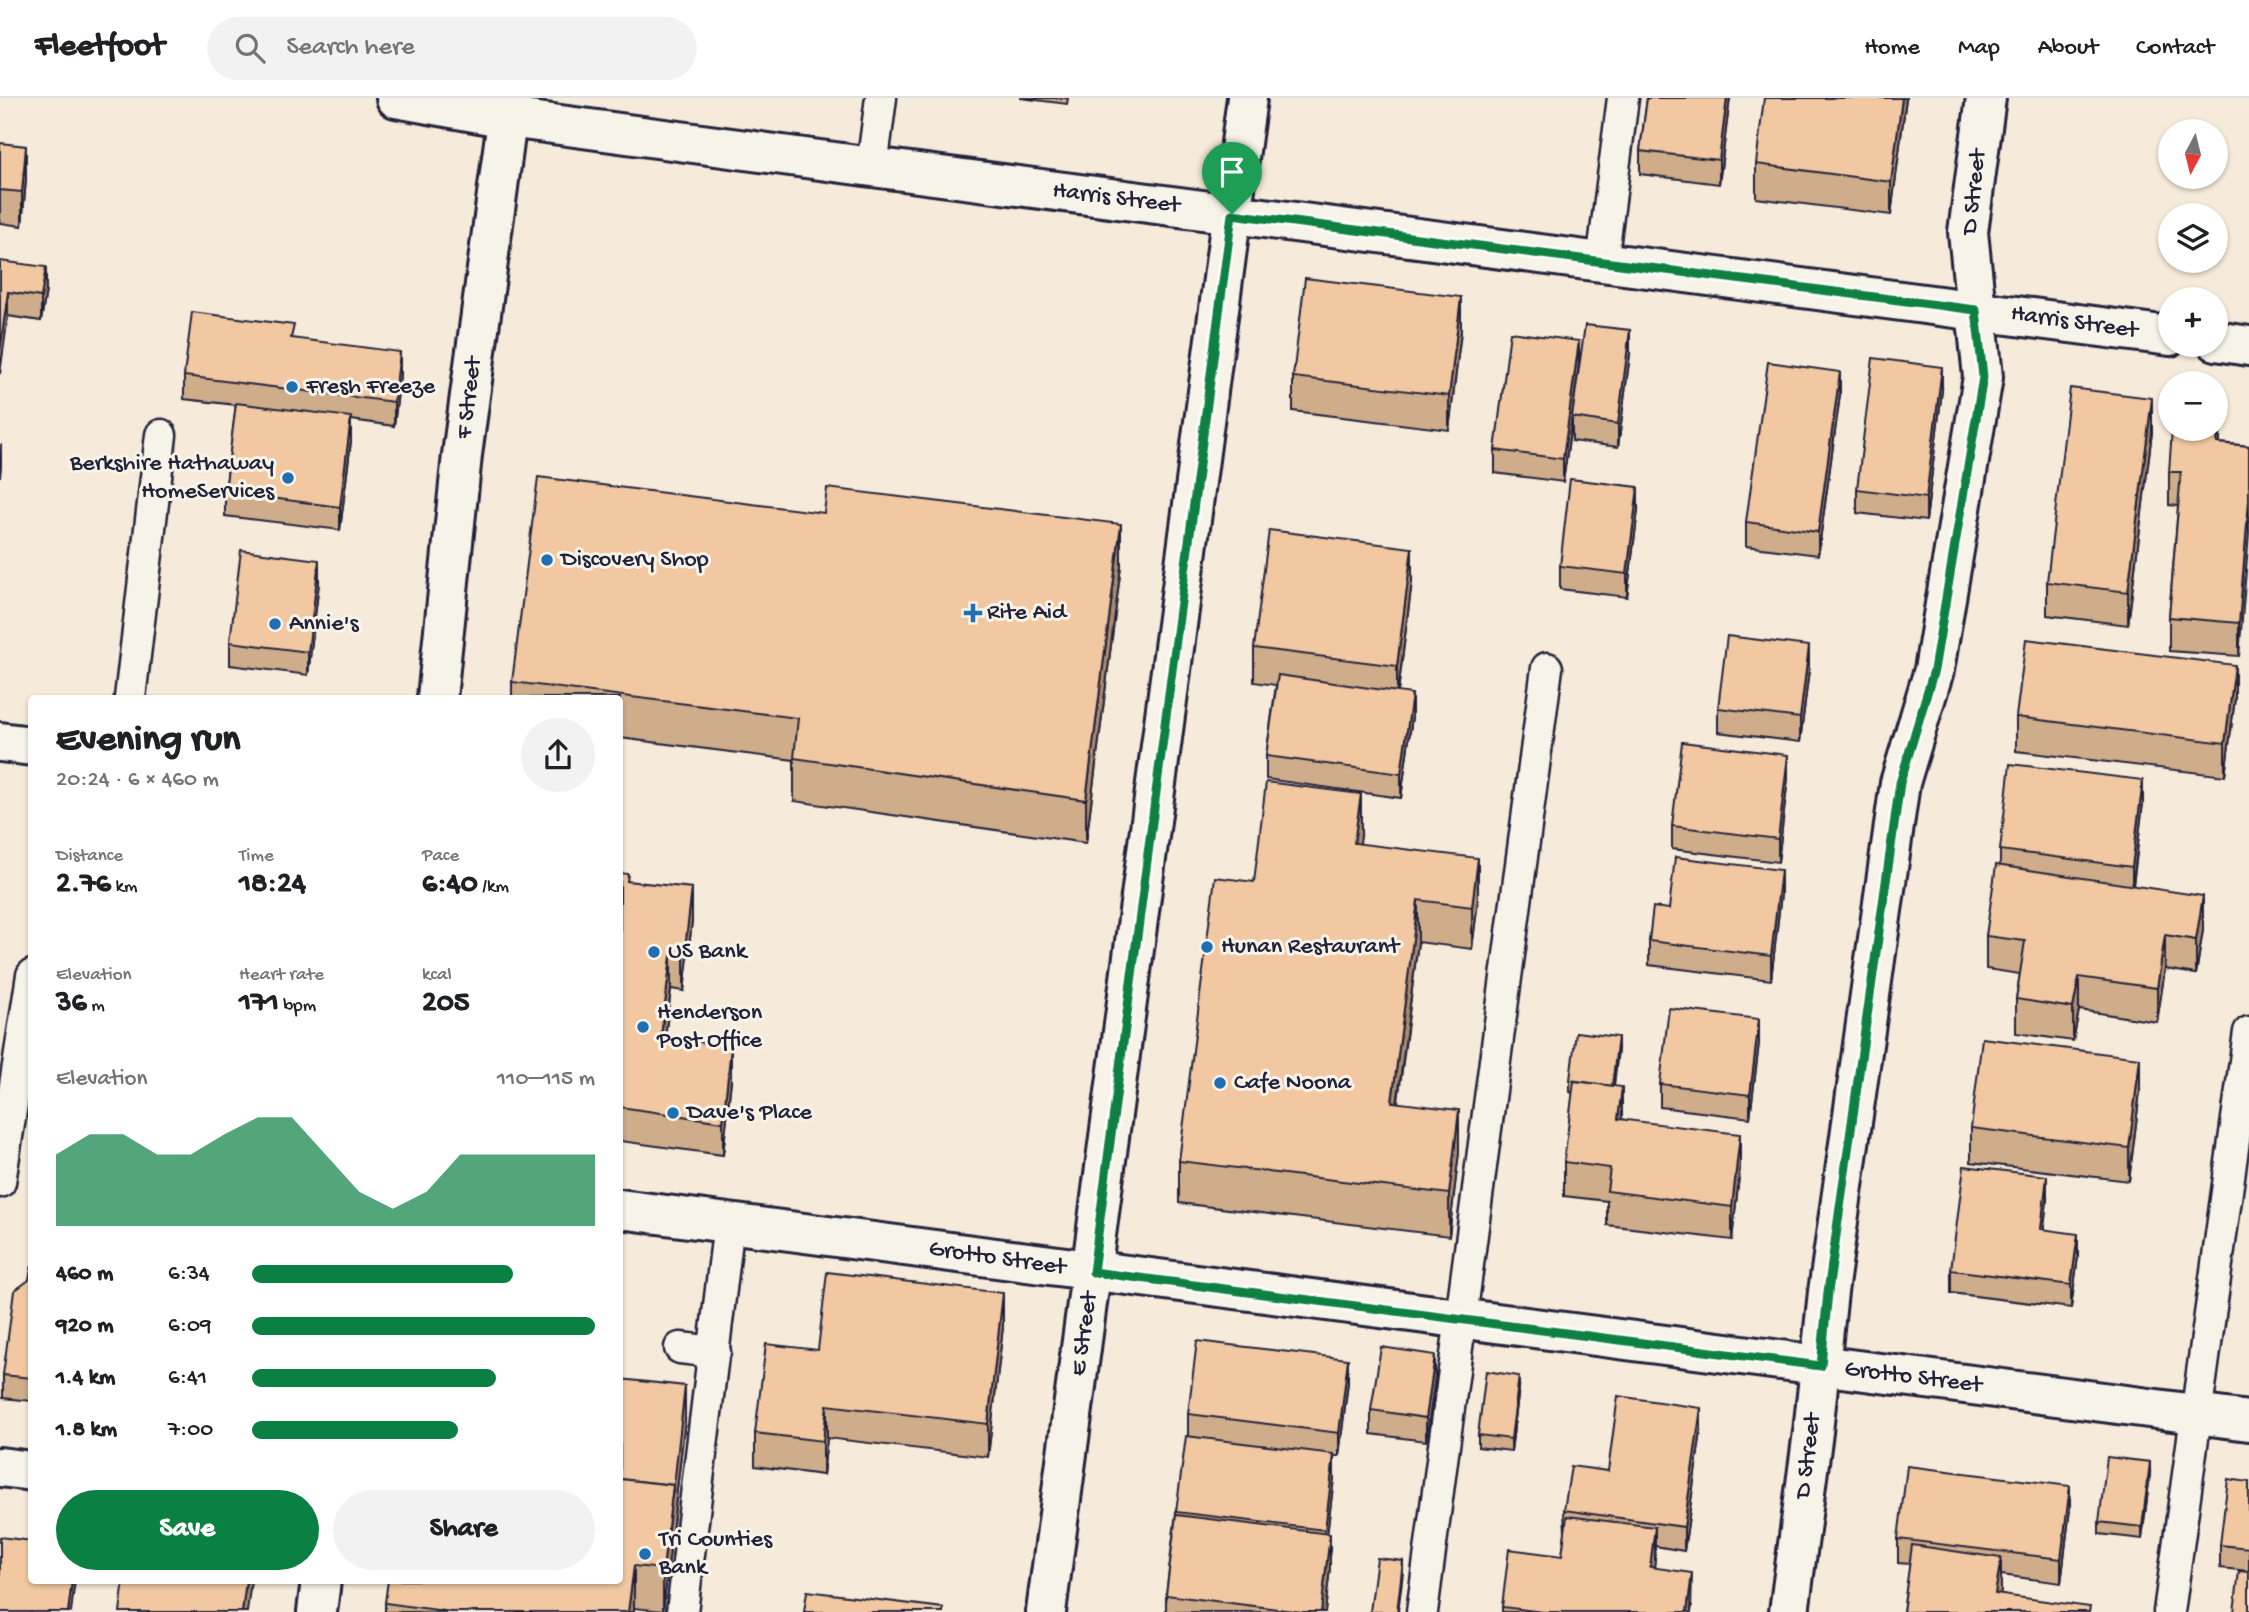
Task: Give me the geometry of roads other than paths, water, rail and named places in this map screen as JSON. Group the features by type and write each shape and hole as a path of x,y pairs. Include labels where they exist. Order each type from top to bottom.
{"main road":[{"name":"Harris Street","path":"396,98 509,108 872,167 2158,333"},
{"name":"E Street","path":"1046,1612 1247,98"},
{"name":"D Street","path":"1789,1612 1828,1292 1900,783 1934,670 1983,377 1968,232 1986,98"},
{"name":"F Street","path":"437,695 462,455 509,108"},
{"path":"2228,343 2249,346"},
{"path":"0,742 28,746"},
{"name":"Grotto Street","path":"623,1209 2249,1421"},
{"path":"0,1467 28,1470"},
{"path":"317,1612 320,1584"}],"lane":[{"path":"872,167 881,98"},
{"path":"1602,263 1623,98"},
{"path":"130,695 161,435"},
{"path":"1422,1612 1547,668"},
{"path":"0,1182 28,1001"},
{"path":"2169,1612 2249,1032"},
{"path":"682,1612 729,1223"},
{"path":"680,1348 715,1352"}],"place":[{"name":"Fresh Freeze","path":"292,387"},
{"name":"Berkshire Hathaway HomeServices","path":"288,478"},
{"name":"Discovery Shop","path":"547,560"},
{"name":"Rite Aid","path":"973,613"},
{"name":"Annie's","path":"275,624"},
{"name":"Hunan Restaurant","path":"1207,947"},
{"name":"US Bank","path":"654,952"},
{"name":"Henderson Post Office","path":"643,1027"},
{"name":"Cafe Noona","path":"1220,1083"},
{"name":"Dave's Place","path":"673,1113"},
{"name":"Tri Counties Bank","path":"645,1554"}]}
